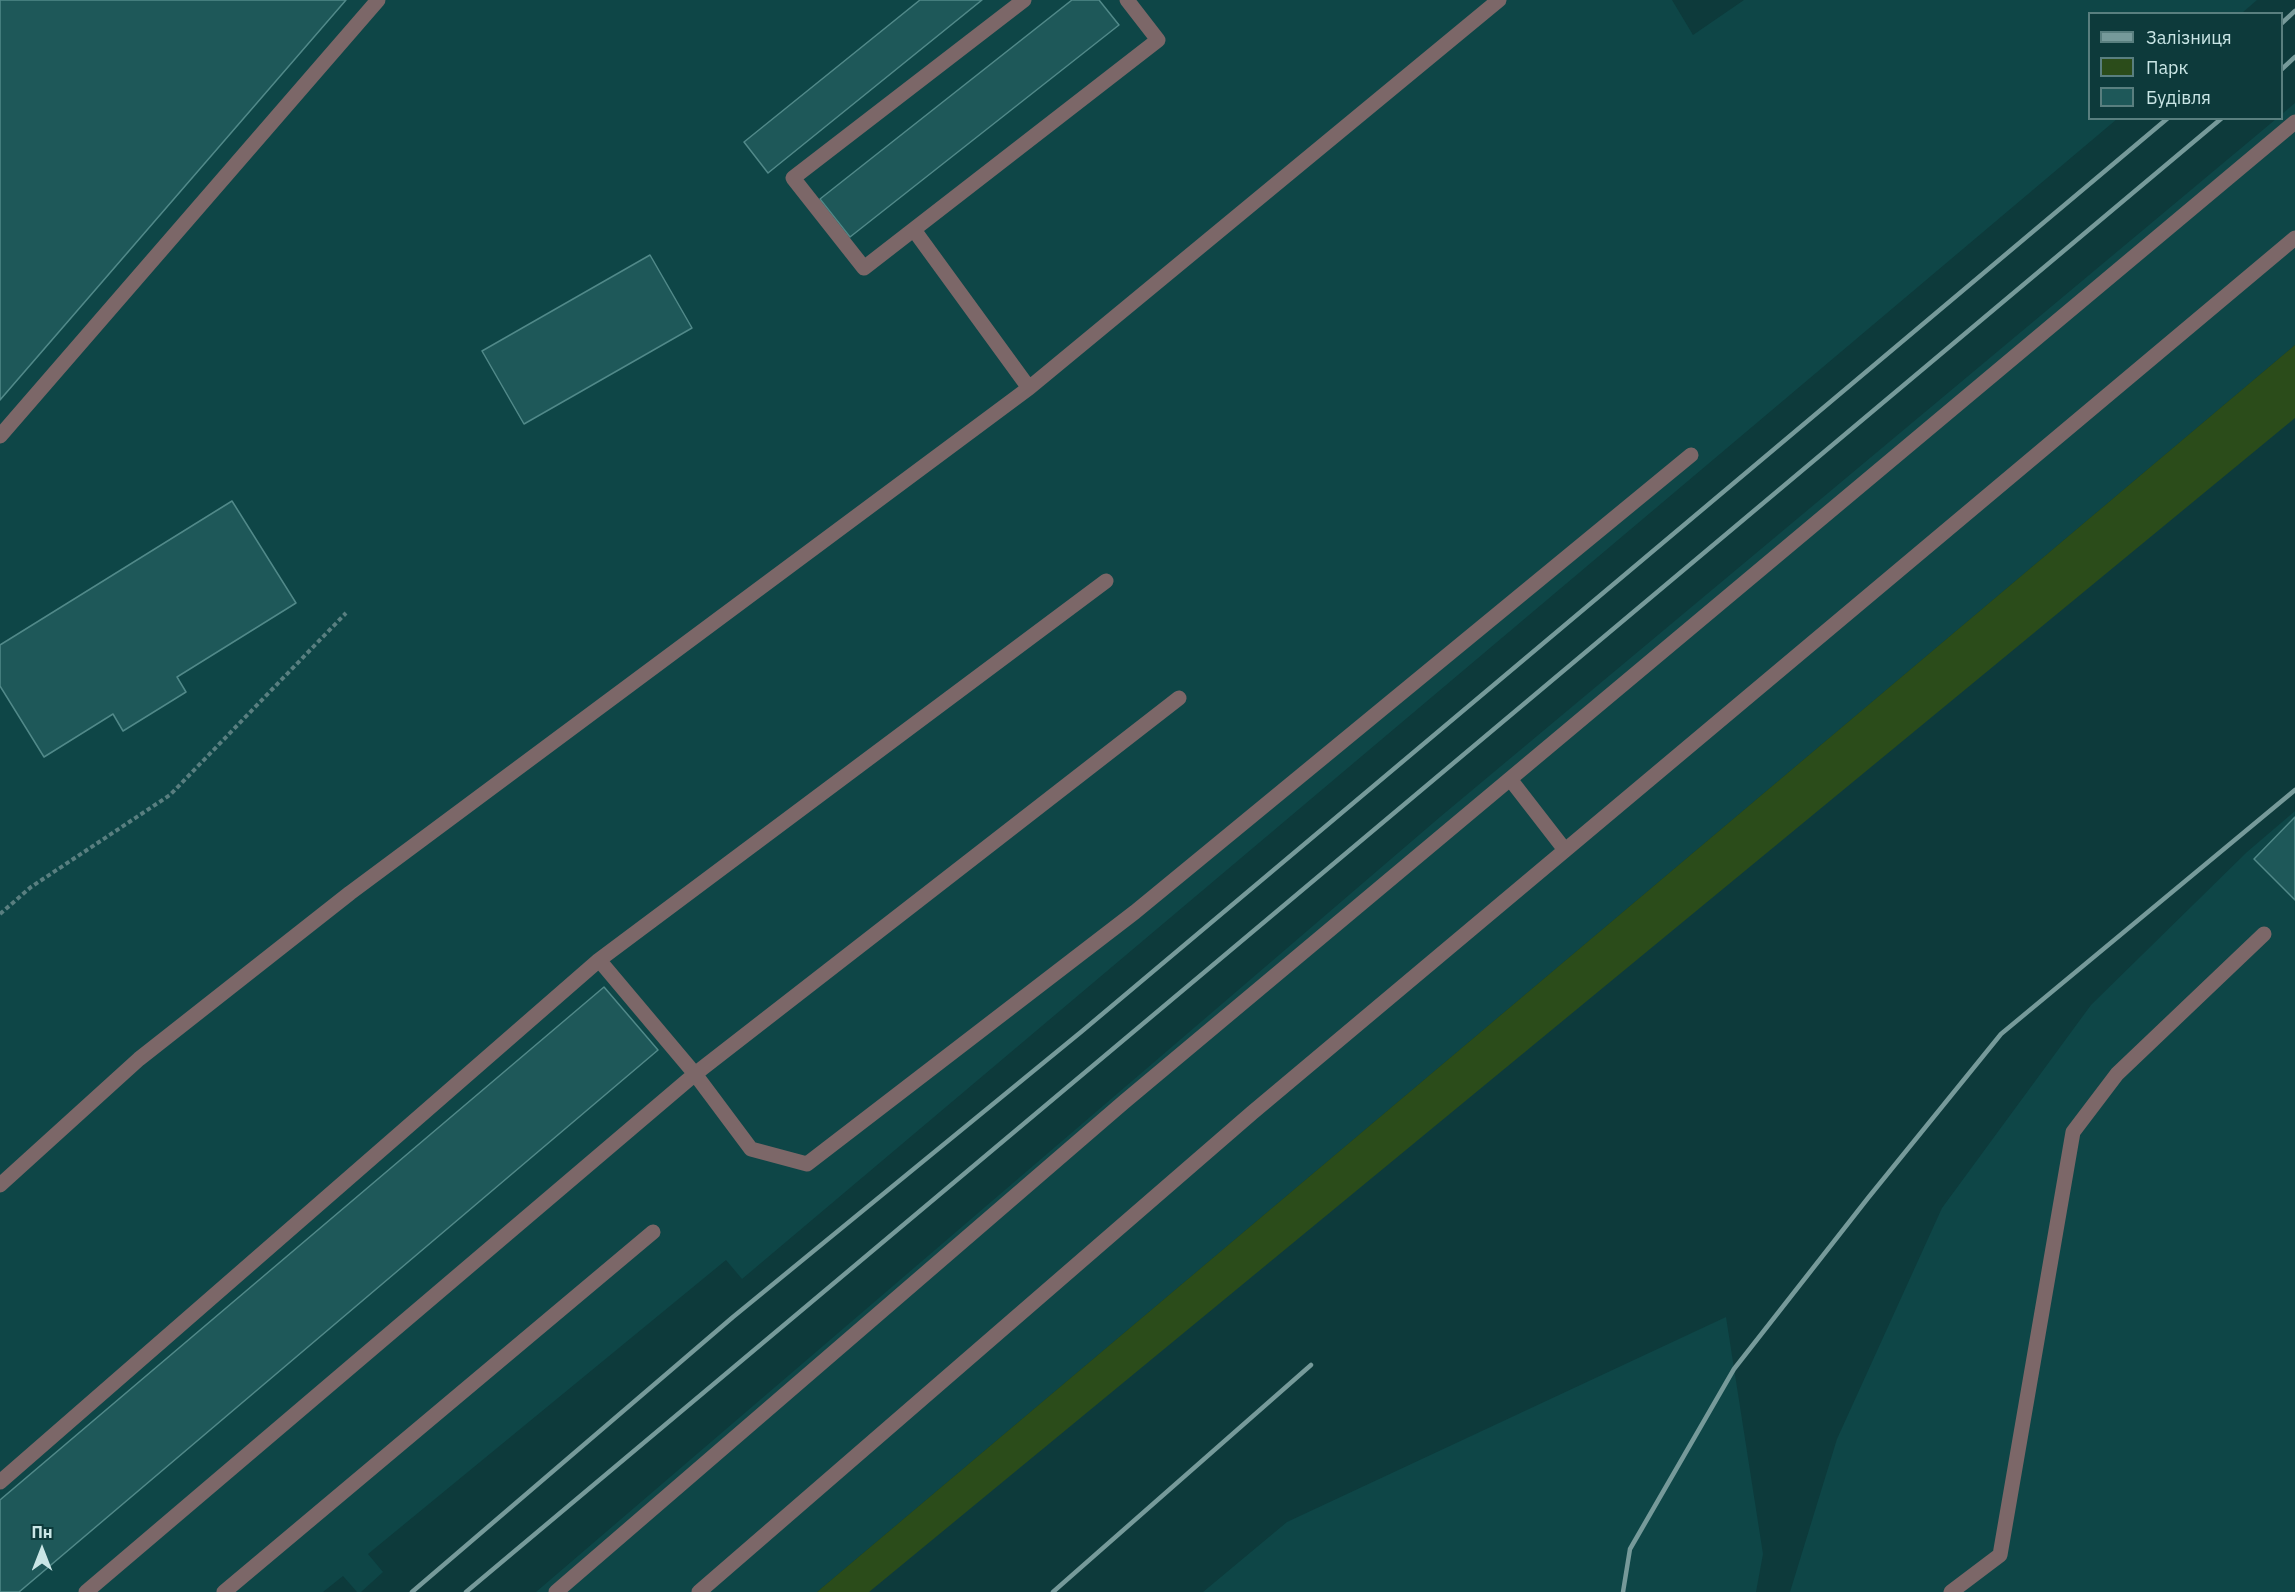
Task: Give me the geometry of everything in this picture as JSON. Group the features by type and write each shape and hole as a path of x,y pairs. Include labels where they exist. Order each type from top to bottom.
{"lane":[{"path":"0,436 378,0"},
{"path":"1024,0 794,178 864,268 1158,40 1127,0"},
{"path":"0,1185 139,1059 350,893 1029,388 1499,0"},
{"path":"556,1592 1124,1102 2295,122"},
{"path":"914,230 1029,388"},
{"path":"699,1592 1253,1112 2295,238"},
{"path":"599,960 695,1074 751,1149 807,1164 1135,912 1691,455"},
{"path":"0,1482 599,960 1106,581"},
{"path":"86,1592 695,1074 1179,698"},
{"path":"1510,779 1565,849"},
{"path":"1951,1592 2000,1555 2073,1132 2117,1074 2264,934"},
{"path":"224,1592 653,1232"}],"path":[{"path":"0,914 31,887 170,795 346,613"}],"shaded area":[{"path":"0,0 1672,0 1693,35 1744,0 2257,0 2243,12 2088,12 2088,120 2116,120 742,1279 726,1260 368,1554 383,1572 361,1592 357,1592 343,1576 323,1592 0,1592"},
{"path":"2295,103 2295,345 817,1592 536,1592 1440,817 2275,120 2283,120 2283,113"},
{"path":"2295,811 2295,1592 1790,1592 1837,1439 1942,1208 2091,1005 2247,852"},
{"path":"1726,1317 1763,1554 1756,1592 1203,1592 1287,1522"}],"green space":[{"path":"2295,345 2295,418 869,1592 817,1592"}],"building":[{"path":"0,0 346,0 0,400"},
{"path":"920,0 982,0 768,173 744,142"},
{"path":"1072,0 1099,0 1119,25 850,237 820,199"},
{"path":"650,255 692,328 524,424 482,351"},
{"path":"232,501 296,603 177,677 186,692 123,731 113,714 44,757 0,686 0,645"},
{"path":"2295,817 2295,900 2254,859"},
{"path":"604,987 658,1050 19,1592 0,1592 0,1500"}],"railway":[{"path":"2283,22 2295,11"},
{"path":"2283,68 2295,57"},
{"path":"412,1592 733,1317 1081,1032 2166,120"},
{"path":"466,1592 2220,120"},
{"path":"1623,1592 1630,1549 1734,1369 2001,1034 2295,790"},
{"path":"1053,1592 1311,1365"}]}
